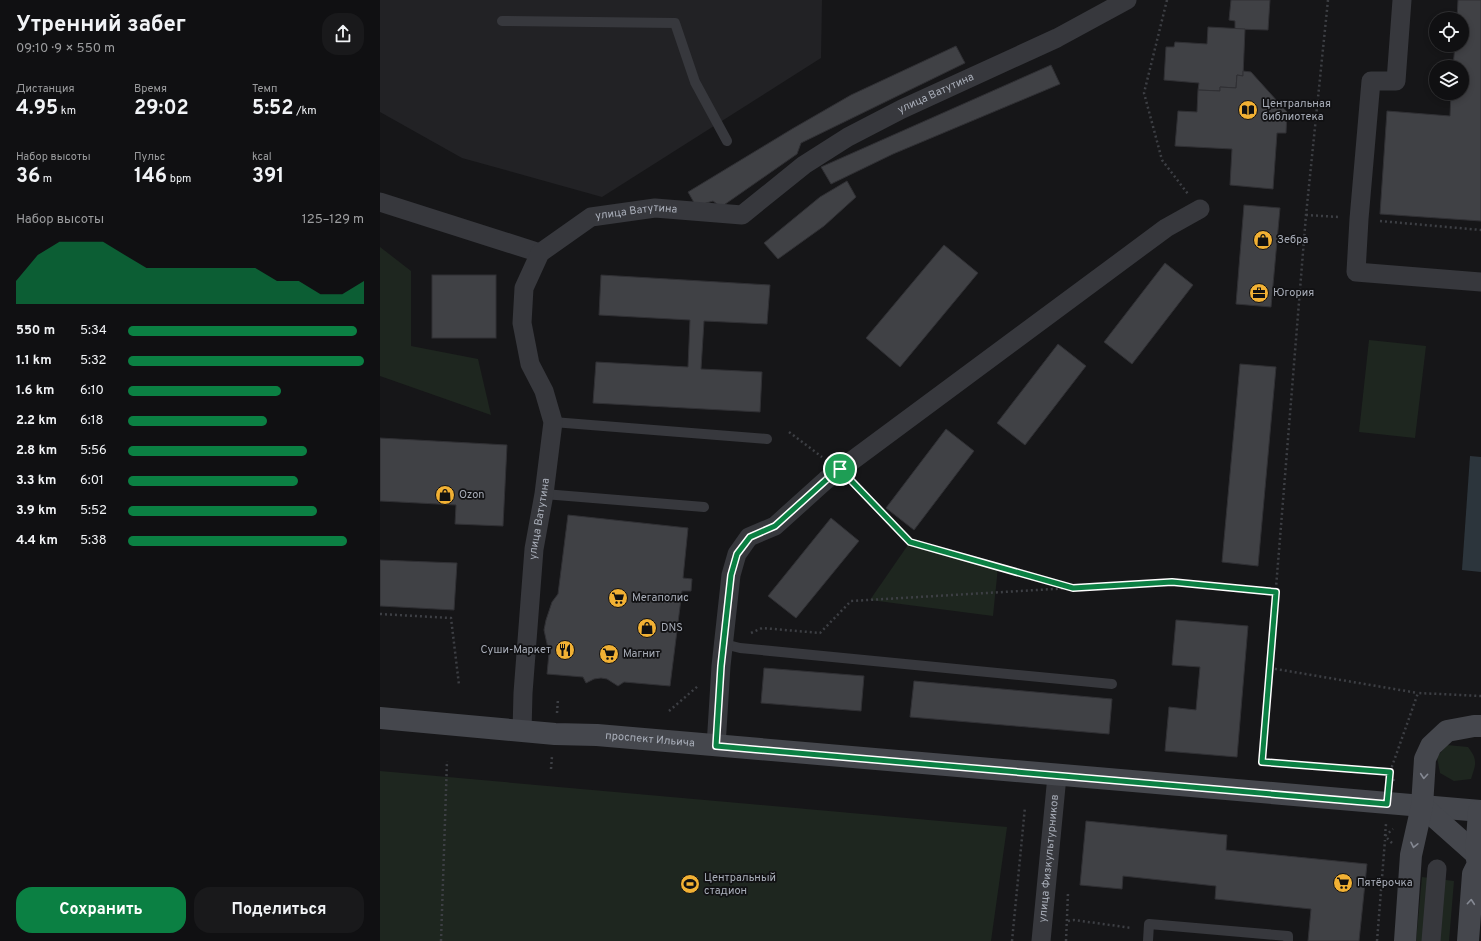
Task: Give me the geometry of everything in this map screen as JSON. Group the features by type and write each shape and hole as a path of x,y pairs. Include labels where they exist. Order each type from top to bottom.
{"main road":[{"name":"проспект Ильича","path":"380,718 555,734 597,736 1480,811"},
{"path":"1404,941 1411,855 1422,806 1425,759 1431,746 1447,731 1481,726"},
{"path":"1422,806 1479,854"},
{"path":"1468,941 1473,874 1478,864 1479,854 1480,811"}],"street":[{"name":"улица Ватутина","path":"522,731 523,693 534,549 544,494 553,422 544,391 530,364 522,323 524,288 540,253 591,217 655,208 742,215 804,165 848,137 902,109 1057,38 1128,0"},
{"path":"1402,0 1396,81 1371,81 1356,272 1481,282"},
{"path":"380,202 540,253"},
{"path":"716,746 721,666 732,646 731,575 737,554 750,537 775,526 840,469 1166,228 1200,209"},
{"name":"улица Физкультурников","path":"1041,941 1057,776"},
{"path":"1431,941 1437,869"}],"lane":[{"path":"502,21 675,23 695,82 727,141"},
{"path":"553,422 767,439"},
{"path":"544,494 704,507"},
{"path":"732,646 1112,684"},
{"path":"1148,941 1149,924 1288,936 1288,941"}],"path":[{"path":"1166,0 1144,93 1162,160 1200,209"},
{"path":"1328,0 1306,215 1262,762 1390,772"},
{"path":"1306,215 1481,230"},
{"path":"789,432 840,469 910,542 1073,588"},
{"path":"732,646 745,640 752,631 762,628 820,633 851,601 1172,582 1276,592"},
{"path":"380,614 451,618 460,685"},
{"path":"669,711 721,666"},
{"path":"1270,668 1418,693 1481,696"},
{"path":"1377,941 1390,772 1418,693"},
{"path":"441,941 447,761"},
{"path":"1012,941 1025,807"},
{"path":"1068,921 1074,920 1148,930"}],"shaded area":[{"path":"380,0 822,0 821,58 602,197 462,158 380,112"},
{"path":"380,247 411,271 411,346 478,359 491,415 380,376"},
{"path":"1369,340 1426,346 1415,438 1359,432"},
{"path":"1470,456 1481,457 1481,572 1462,570"},
{"path":"910,542 998,567 993,616 870,600"},
{"path":"1447,745 1468,747 1471,751 1475,762 1471,779 1454,781 1440,773 1437,757"},
{"name":"Центральный стадион","path":"380,771 1007,827 991,941 380,941"},
{"path":"1422,877 1454,881 1449,941 1416,941"}],"building":[{"path":"1231,0 1270,0 1268,30 1235,29 1235,21 1229,20"},
{"path":"1458,0 1481,0 1481,221 1380,214 1387,111 1450,116 1451,100 1469,100 1469,60 1454,60 1454,52 1469,52 1469,12 1457,12"},
{"path":"1208,27 1245,29 1243,76 1237,75 1236,88 1220,87 1220,91 1198,90 1199,83 1164,80 1166,47 1174,47 1175,42 1207,44"},
{"path":"956,46 965,63 801,143 797,154 721,207 713,201 696,206 688,192 851,95"},
{"path":"1051,65 1060,84 893,154 831,184 821,167"},
{"path":"1243,71 1251,72 1287,112 1286,133 1277,133 1273,189 1230,185 1232,149 1175,146 1178,111 1197,112 1198,90 1220,91 1220,87 1236,88 1237,75 1243,76"},
{"path":"847,181 856,197 824,226 778,259 764,243 820,197"},
{"path":"1244,205 1280,208 1271,307 1236,304"},
{"path":"944,245 978,273 900,367 866,338"},
{"path":"1165,263 1193,285 1132,364 1104,342"},
{"path":"432,275 496,275 496,338 432,338"},
{"path":"601,275 770,285 767,324 704,321 701,369 762,372 760,412 593,403 596,362 688,367 690,320 599,315"},
{"path":"1058,344 1086,366 1025,445 997,423"},
{"path":"1240,364 1276,367 1258,566 1222,562"},
{"path":"946,429 974,451 914,530 886,508"},
{"path":"380,438 507,445 503,526 455,524 456,505 380,501"},
{"name":"Мегаполис","path":"568,515 688,528 683,578 692,579 691,591 682,591 670,686 624,682 618,686 607,679 601,678 594,679 586,683 583,677 547,674 549,653 544,630 552,602 558,594"},
{"path":"831,518 859,541 796,618 768,596"},
{"path":"380,560 457,563 454,610 380,606"},
{"path":"1176,620 1248,626 1237,757 1165,751 1169,707 1196,710 1200,667 1172,665"},
{"path":"764,668 864,676 861,711 761,703"},
{"path":"914,681 1112,699 1109,734 910,717"},
{"path":"1086,821 1227,835 1226,850 1367,864 1359,941 1308,941 1311,909 1215,899 1216,886 1123,876 1122,889 1080,885"}],"place":[{"name":"Центральная библиотека","path":"1248,110"},
{"name":"Зебра","path":"1263,240"},
{"name":"Югория","path":"1259,293"},
{"name":"Ozon","path":"445,495"},
{"name":"Мегаполис","path":"618,598"},
{"name":"DNS","path":"647,628"},
{"name":"Суши-Маркет","path":"565,650"},
{"name":"Магнит","path":"609,654"},
{"name":"Пятёрочка","path":"1343,883"},
{"name":"Центральный стадион","path":"690,884"}],"route":[{"path":"840,469 910,542 1073,588 1172,582 1276,592 1262,762 1390,772 1387,804 716,746 721,666 731,575 737,554 750,537 775,526 840,469"}]}
